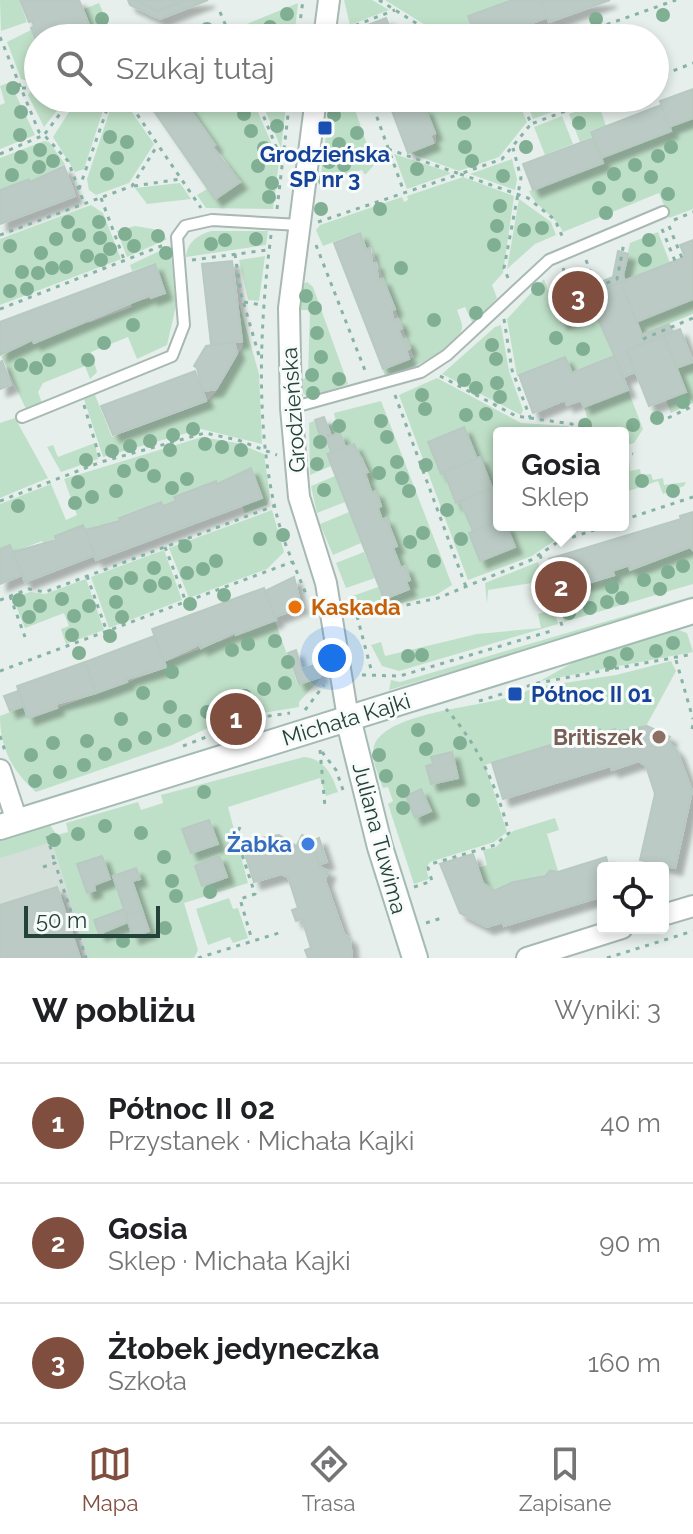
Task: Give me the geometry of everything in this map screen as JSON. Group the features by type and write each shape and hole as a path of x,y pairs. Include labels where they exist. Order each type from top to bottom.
{"street":[{"path":"326,24 329,0"},
{"name":"Grodzieńska","path":"315,112 309,228 288,320 291,408 294,459 306,524 326,583 348,718"},
{"name":"Michała Kajki","path":"9,824 692,613"},
{"name":"Juliana Tuwima","path":"348,718 380,847 415,958"},
{"path":"0,770 9,824"},
{"path":"669,913 693,906"},
{"path":"527,958 603,934"}],"lane":[{"path":"291,408 371,387 435,364 541,265 666,217"},
{"path":"22,417 165,361 176,351 184,325 177,237 185,226 196,222 272,223 309,228"}],"path":[{"path":"300,24 303,0"},
{"path":"379,0 418,24"},
{"path":"608,24 676,0"},
{"path":"357,24 395,10"},
{"path":"220,12 225,24"},
{"path":"0,37 24,97"},
{"path":"669,72 693,63"},
{"path":"30,112 39,132 68,161 84,204"},
{"path":"0,154 44,135 61,112"},
{"path":"79,190 106,112"},
{"path":"136,112 204,212"},
{"path":"262,112 282,159"},
{"path":"288,112 262,305 262,363 267,451 275,506 309,602"},
{"path":"375,112 404,193"},
{"path":"526,112 531,124"},
{"path":"371,387 309,228 502,159 531,124 563,112"},
{"path":"132,186 158,144"},
{"path":"513,148 521,178 504,268 513,292"},
{"path":"388,149 517,194 555,220 570,255"},
{"path":"0,235 132,186 181,179"},
{"path":"101,198 125,262"},
{"path":"675,261 660,225 666,217 693,212"},
{"path":"666,217 682,258"},
{"path":"0,309 125,262 177,237"},
{"path":"551,270 570,255 584,255 596,287 617,279 625,239 611,244"},
{"path":"191,261 269,250"},
{"path":"235,254 244,302 262,363"},
{"path":"244,302 262,305"},
{"path":"493,325 504,316 512,370 531,420"},
{"path":"643,339 693,318"},
{"path":"441,372 437,374 531,420 566,423 572,427"},
{"path":"387,394 394,392 466,587"},
{"path":"79,394 98,442 101,462"},
{"path":"668,418 693,406"},
{"path":"0,501 101,462 205,433 294,459"},
{"path":"629,452 633,454"},
{"path":"629,518 693,497"},
{"path":"0,600 29,589 45,592 275,506"},
{"path":"357,616 438,598 540,555 558,542 591,531"},
{"path":"165,547 186,602"},
{"path":"540,555 563,629"},
{"path":"0,671 293,562"},
{"path":"87,576 107,632"},
{"path":"10,596 25,637"},
{"path":"348,602 357,616 372,673"},
{"path":"179,748 255,718 306,710 318,690 329,681 372,673 400,676 576,625"},
{"path":"473,702 538,683 676,660 693,654"},
{"path":"676,660 693,719"},
{"path":"411,888 432,881 428,868 431,864 495,845 509,833 492,778 465,729 444,706 458,704"},
{"path":"320,750 325,807"},
{"path":"240,827 236,836 255,894 240,899 252,940"},
{"path":"49,828 47,835 86,958"},
{"path":"43,867 55,863"},
{"path":"424,924 445,917"},
{"path":"607,958 693,931"},
{"path":"198,958 282,932"}],"shaded area":[{"path":"48,823 92,958 0,958 0,837"}],"green space":[{"path":"0,0 19,0 27,22 1,31"},
{"path":"344,0 372,0 389,10 353,24 350,24"},
{"path":"385,0 510,0 467,16 470,24 424,24"},
{"path":"99,3 108,24 90,24 84,9"},
{"path":"298,3 296,24 247,24"},
{"path":"24,34 24,80 21,79 7,42"},
{"path":"10,82 35,135 0,149 0,105 5,103 0,86"},
{"path":"36,112 56,112 44,127"},
{"path":"69,112 102,112 84,169 75,172 53,137"},
{"path":"109,112 132,112 154,144 129,183 96,195 89,190 87,179"},
{"path":"192,112 258,112 279,161 273,209 206,208 197,195 207,189 215,200 240,182"},
{"path":"266,112 285,112 281,148"},
{"path":"329,112 356,112 374,165 365,175 362,170 332,180 334,186 329,187 320,181"},
{"path":"426,112 523,112 527,122 499,157 459,171 409,153 436,143 436,133"},
{"path":"530,112 552,112 533,119"},
{"path":"601,112 606,126 590,131 592,137 580,142 569,114"},
{"path":"562,116 573,144 545,155 534,127"},
{"path":"693,119 693,209 669,218 659,193 563,232 529,191 603,164 602,158 671,132 670,127"},
{"path":"44,141 49,142 65,164 31,181 29,178 0,189 0,158"},
{"path":"394,154 449,172 450,174 407,189"},
{"path":"512,159 517,179 515,190 470,174"},
{"path":"463,177 514,196 503,273 492,285 497,298 473,324 465,307 457,310 462,328 451,344 417,365 385,376 383,370 414,357 371,247 367,248 360,232 323,246 316,230 320,225 402,197 404,202 408,200 407,196"},
{"path":"180,183 191,199 147,204 135,188"},
{"path":"519,199 551,222 556,235 535,244 507,269"},
{"path":"91,205 103,213 121,259 0,305 0,239"},
{"path":"135,226 153,229 167,239 127,257 117,231"},
{"path":"211,231 268,231 266,245 186,257 188,247 194,240"},
{"path":"658,232 670,263 625,281 623,275 630,243"},
{"path":"170,246 176,306 167,345 137,359 128,337 91,352 97,372 90,379 85,366 43,383 38,392 42,403 26,409 1,356 32,340 34,344 88,320 89,323 132,307 131,303 166,294 155,263 132,271 130,265"},
{"path":"265,256 259,301 248,300 239,260"},
{"path":"544,279 559,322 594,309 613,357 572,373 565,357 517,376 507,319"},
{"path":"307,282 313,287 348,384 308,398 299,389 300,380 308,377 310,310 300,310 301,285"},
{"path":"693,299 693,314 641,335 636,322"},
{"path":"238,300 259,374 262,444 201,429 103,457 84,399 95,395 112,437 206,402 216,392 243,346"},
{"path":"501,325 509,371 523,410 521,415 442,374"},
{"path":"693,362 693,403 671,413 666,400 685,392 676,368"},
{"path":"437,378 521,423 568,426 493,427 493,531 580,531 558,538 532,556 468,580 399,395"},
{"path":"628,390 643,429 634,443 629,444 629,427 582,426 579,420 587,417 584,407"},
{"path":"381,401 452,585 436,595 356,614 350,597 378,587 384,600 410,590 407,582 411,580 406,566 401,567 394,548 398,546 387,518 383,519 378,508 382,506 376,491 372,492 363,457 359,457 354,444 346,446 340,432 332,435 328,425 336,422 334,413"},
{"path":"15,418 48,478 0,498 0,423"},
{"path":"314,421 330,452 326,455 331,466 310,475 309,423"},
{"path":"202,437 237,443 264,454 270,497 267,505 245,513 242,506 263,498 251,468 237,476 174,497 175,501 163,505 161,501 119,517 120,521 100,528 99,525 86,530 83,525 44,544 42,541 13,552 10,545 0,548 0,504 51,484 66,520 77,515 64,479"},
{"path":"95,443 98,459 61,472 47,447 53,445 58,457"},
{"path":"629,459 630,471 640,469 641,475 651,474 653,480 663,478 664,485 686,482 684,486 663,494 658,481 629,491"},
{"path":"335,476 345,502 317,513 311,486"},
{"path":"272,510 284,552 267,569 189,598 169,548"},
{"path":"349,512 361,543 333,555 320,524"},
{"path":"690,548 693,550 693,584 564,622 560,608 573,603 569,591 615,576 614,571 628,567 630,571"},
{"path":"164,550 182,600 109,628 91,577"},
{"path":"364,552 375,578 346,588 336,563"},
{"path":"538,562 544,581 488,590 487,604 485,583"},
{"path":"86,579 104,630 66,644 61,629 69,626 64,613 25,628 13,598 30,592 45,594"},
{"path":"693,596 693,600 389,690 391,680 400,682"},
{"path":"554,609 558,624 399,671 382,666 371,645 381,642 385,656 477,634 541,628 538,614"},
{"path":"275,621 298,685 321,678 299,702 299,707 245,716 243,711 172,745 36,792 20,776 9,758 2,738 0,716 23,707 28,719 166,668 165,662"},
{"path":"673,628 687,633 693,652 540,681 583,657"},
{"path":"671,661 676,671 645,728 616,732 615,728 602,733 600,729 552,747 550,744 485,765 507,832 494,842 430,862 426,868 429,879 414,884 388,804 393,801 388,787 383,788 374,761 374,746 382,735 395,726 433,713 506,698 508,701 532,688 616,675"},
{"path":"304,757 322,764 338,792 326,796 320,778 228,807 248,883 184,903 198,950 194,958 89,958 52,842 0,858 0,839 49,824 57,835 68,832 66,823 138,802 141,810 163,803 161,795"},
{"path":"555,818 559,830 547,834 558,871 550,869 543,876 513,881 494,891 483,883 478,868 487,865 483,850 496,847 513,831"},
{"path":"229,898 233,909 238,908 248,938 233,943 230,937 208,945 196,909"}],"building":[{"path":"20,0 79,0 89,24 33,24 29,22"},
{"path":"128,0 136,0 157,11 185,0 208,0 160,19 130,5"},
{"path":"136,0 185,0 157,11"},
{"path":"512,0 541,0 548,17 529,24 471,24 468,16"},
{"path":"541,0 610,0 549,22"},
{"path":"386,18 388,24 370,24"},
{"path":"693,89 693,118 669,127 664,112 669,112 669,98"},
{"path":"155,112 192,112 215,145 212,147 240,182 215,199"},
{"path":"392,112 427,112 435,133 430,135 433,143 408,153"},
{"path":"643,112 664,112 671,131 601,158 591,132"},
{"path":"593,138 603,163 533,190 523,164"},
{"path":"64,166 75,196 0,224 0,190 29,179 30,182"},
{"path":"360,233 366,250 370,248 372,264 376,263 378,280 383,279 395,309 391,311 394,321 398,319 402,328 398,330 410,348 406,350 409,359 383,369 334,243"},
{"path":"693,240 693,299 636,322 621,282 685,257 680,245"},
{"path":"618,251 628,254 623,275 625,281 594,293 591,286 613,277"},
{"path":"232,261 242,341 211,344 202,264"},
{"path":"155,264 165,293 151,298 150,295 0,355 0,322"},
{"path":"570,276 572,282 587,276 602,306 561,322 549,291 565,285 563,279"},
{"path":"621,282 645,343 627,350 635,372 623,377 594,309 602,306 596,292"},
{"path":"669,324 673,332 645,343 641,335"},
{"path":"680,329 693,362 676,368 664,336"},
{"path":"664,336 686,392 649,406 627,350"},
{"path":"234,342 237,353 216,389 203,391 194,366 206,346"},
{"path":"614,356 628,390 584,407 581,400 567,405 565,400 533,413 519,375 565,357 572,373"},
{"path":"0,362 11,385 0,389"},
{"path":"195,371 206,401 113,435 101,406"},
{"path":"324,417 330,433 320,436 315,420"},
{"path":"464,427 477,459 441,474 428,442"},
{"path":"340,433 345,447 331,453 326,438"},
{"path":"354,444 368,472 364,473 372,493 376,491 382,520 386,518 397,546 393,548 401,568 405,566 410,580 406,582 409,589 384,599 327,454"},
{"path":"480,457 492,488 456,503 444,472"},
{"path":"251,468 262,498 96,560 85,530 120,521 119,518 161,502 163,506 176,501 174,497 216,481 217,484"},
{"path":"493,488 493,523 473,531 460,501"},
{"path":"693,512 693,550 690,547 630,570 629,565 612,571 614,575 559,591 549,559 681,519 680,516"},
{"path":"493,523 493,531 508,531 515,547 480,561 469,533"},
{"path":"83,525 95,555 25,582 13,552 56,540 55,536"},
{"path":"10,545 22,575 0,584 0,549"},
{"path":"294,577 301,607 275,617 265,591"},
{"path":"264,588 276,620 236,635 235,632 201,648 200,644 164,661 152,629"},
{"path":"154,636 166,667 126,679 127,682 96,693 85,662"},
{"path":"296,650 302,669 322,663 320,677 299,684 288,653"},
{"path":"85,662 96,693 55,704 57,708 28,718 17,686"},
{"path":"18,691 24,706 10,711 4,696"},
{"path":"647,726 670,737 668,742 677,751 692,791 675,868 669,867 669,862 640,860 655,794 646,766 639,761 612,770 610,766 503,799 492,763 550,745 551,748 600,729 602,733 615,729 616,732"},
{"path":"452,752 458,778 431,784 426,766 433,764 431,757"},
{"path":"421,789 431,811 415,818 406,796"},
{"path":"209,820 218,844 191,853 182,829"},
{"path":"279,835 309,854 316,853 320,867 328,871 325,880 344,934 350,939 352,958 308,958 305,950 311,948 302,919 296,921 292,910 298,908 288,877 281,874 254,882 243,848 261,838"},
{"path":"302,835 313,841 319,838 327,862 319,864 316,853 309,854 296,847"},
{"path":"473,854 483,883 494,891 513,882 545,876 550,870 558,872 606,857 607,862 597,862 597,898 504,926 503,922 487,927 460,913 440,864"},
{"path":"219,855 227,877 202,886 195,866"},
{"path":"102,856 110,879 94,885 95,890 87,893 77,864"},
{"path":"136,868 140,879 132,881 142,910 126,915 113,876"},
{"path":"57,887 80,958 0,958 0,905"},
{"path":"124,909 128,922 99,934 94,920"},
{"path":"142,910 149,931 133,937 126,915"}],"place":[{"name":"Grodzieńska SP nr 3","path":"325,128"},
{"name":"Żłobek jedyneczka","path":"578,297"},
{"name":"Gosia","path":"561,587"},
{"name":"Kaskada","path":"295,607"},
{"name":"Północ II 01","path":"515,694"},
{"name":"Północ II 02","path":"236,719"},
{"name":"Britiszek","path":"659,737"},
{"name":"Żabka","path":"308,844"}]}
